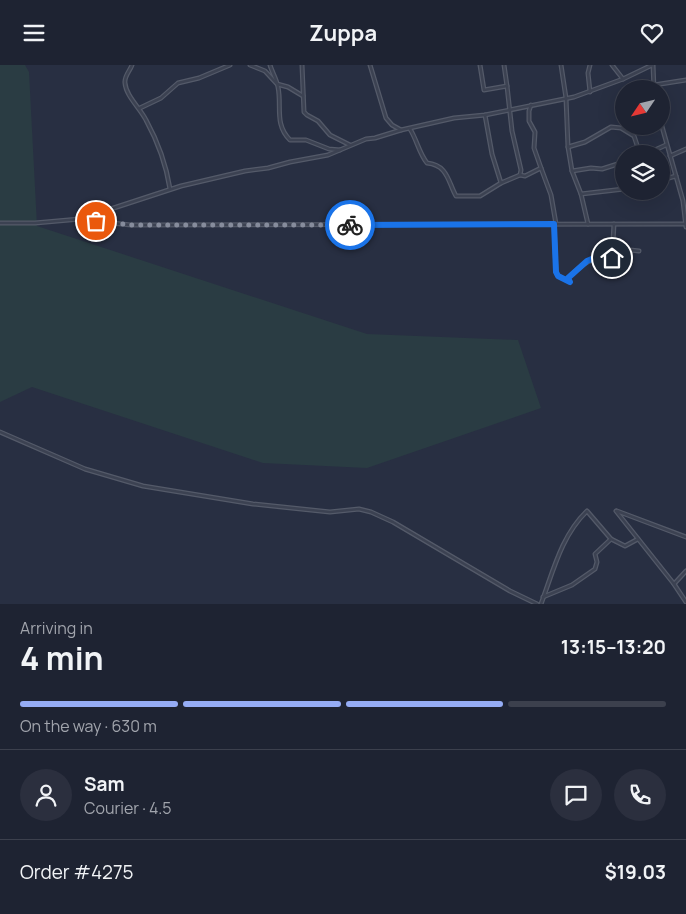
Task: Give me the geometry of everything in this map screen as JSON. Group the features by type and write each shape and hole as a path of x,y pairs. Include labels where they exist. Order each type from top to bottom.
{"street":[{"path":"132,65 126,76 125,83 128,91 140,108 164,158 170,189"},
{"path":"140,108 161,99 178,83 199,78 230,65"},
{"path":"250,65 265,71 278,84 288,87 303,96"},
{"path":"270,65 278,84 281,124 290,140 306,140 329,149 340,150"},
{"path":"302,65 304,112 318,121 330,135 350,145"},
{"path":"370,65 386,118 392,125 401,130"},
{"path":"480,65 484,90 507,86"},
{"path":"504,65 514,143 521,170 520,175"},
{"path":"561,65 566,98 568,147 572,171 581,193 588,225"},
{"path":"590,65 588,73 590,92"},
{"path":"612,65 623,79"},
{"path":"80,219 170,189 245,171 321,157 366,139 401,130 454,118 485,115 574,97 623,79 653,65 654,80"},
{"path":"670,84 686,80"},
{"path":"531,105 529,121 534,132 534,148 551,195 555,224 556,272 558,276 570,282 568,278 587,261 594,258 612,258 614,224"},
{"path":"485,115 492,154 501,183"},
{"path":"568,147 585,142 611,127 621,127 634,136 637,145"},
{"path":"410,129 416,138 422,157 427,163 440,167 450,181 456,196 480,196 501,183 520,175 525,176 541,168"},
{"path":"664,135 666,145"},
{"path":"0,223 35,223 80,219 131,225 686,225 683,201 670,156 686,149"},
{"path":"572,171 591,168 602,169 615,165"},
{"path":"670,178 676,176"},
{"path":"581,193 615,190"},
{"path":"612,248 640,251"},
{"path":"0,432 86,469 143,486 253,504 330,512 359,509 371,512 393,522 510,591 539,604 544,597 565,541 578,520 587,511 611,539 625,546 638,539"},
{"path":"686,537 616,511 686,602"},
{"path":"544,597 572,585 595,569 597,562 595,553 611,539"},
{"path":"674,585 686,571"}],"shaded area":[{"path":"0,65 25,65 29,72 37,226 367,334 518,340 541,408 367,468 263,463 32,387 0,402"}],"way so far":[{"path":"96,221 131,225 350,225"}],"route":[{"path":"350,225 554,224 556,275 570,282 568,278 583,267 587,261 594,258 612,258"}]}
